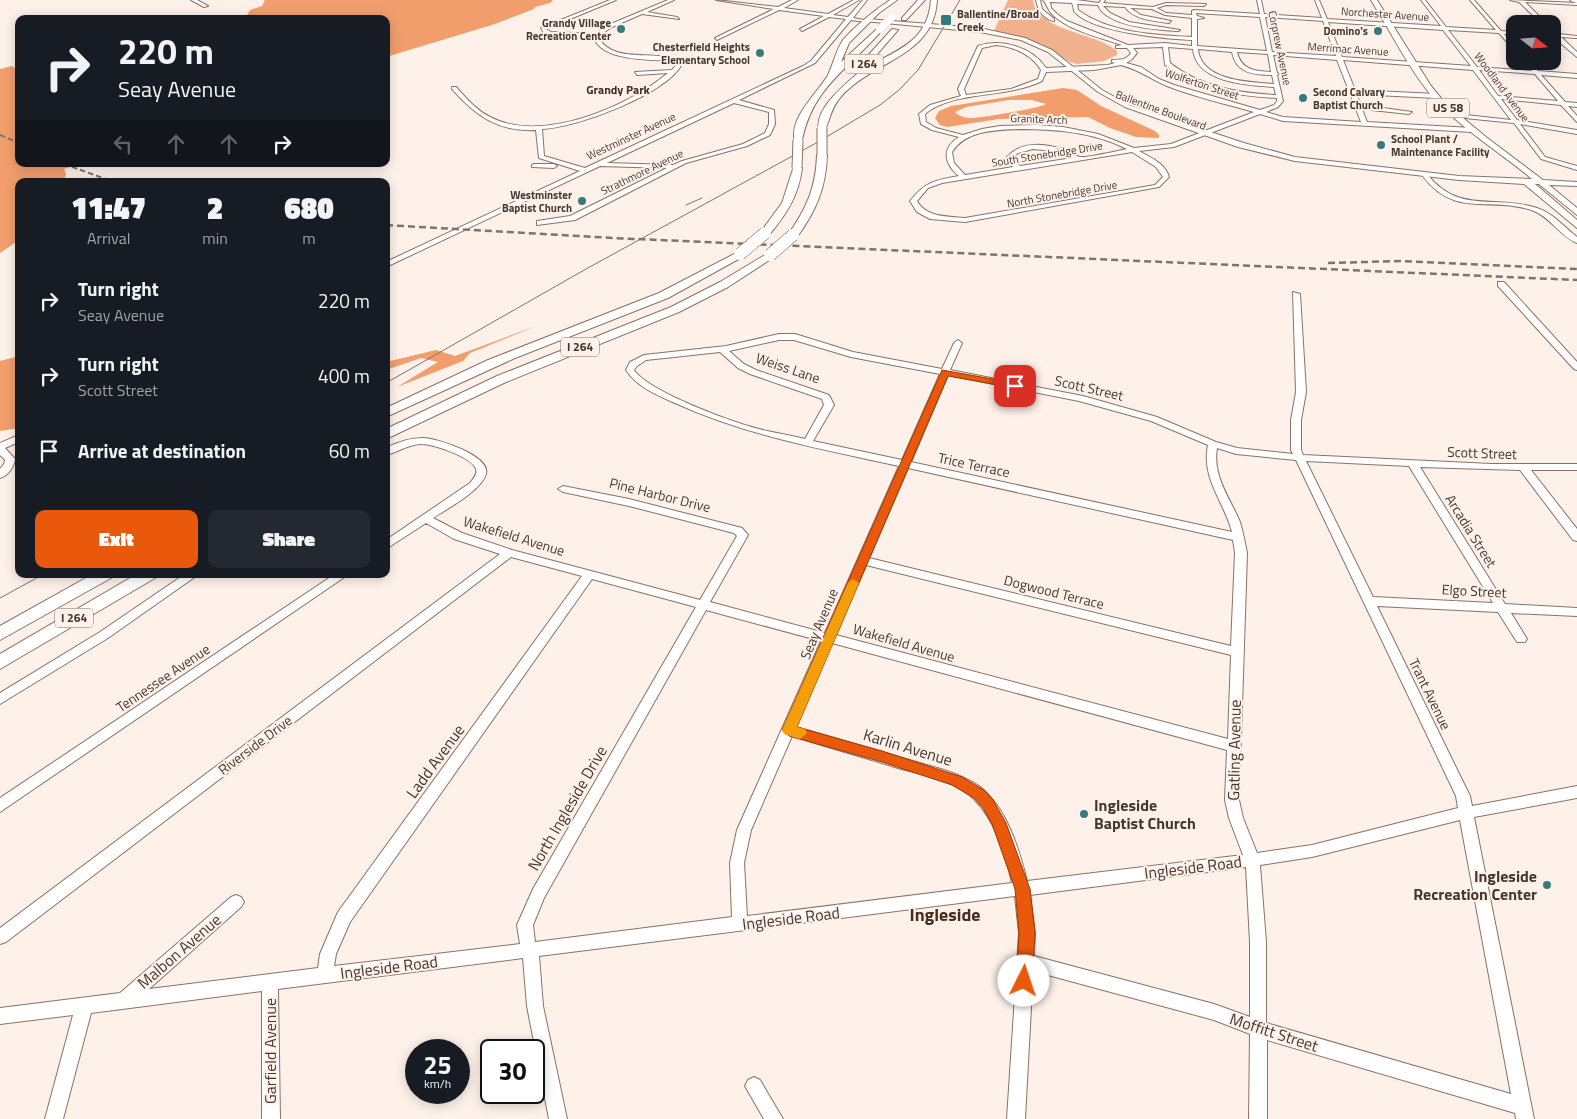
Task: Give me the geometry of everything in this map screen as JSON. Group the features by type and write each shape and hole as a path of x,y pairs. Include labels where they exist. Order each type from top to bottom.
{"highway":[{"path":"814,97 830,75 846,42 866,22 894,0"},
{"name":"I 264","path":"390,433 480,388 686,305 732,282 770,255 793,234 809,213 819,190 822,128 826,114 834,99 922,0"},
{"path":"834,99 860,74 916,43 934,14 934,0"},
{"name":"I 264","path":"390,411 502,358 664,296 718,268 740,254 765,233 788,203 795,186 801,120 814,97 897,12"},
{"name":"I 264","path":"0,634 98,578"},
{"name":"I 264","path":"0,662 142,578"}],"main road":[{"name":"US 58","path":"1374,0 1436,96 1472,130 1515,161 1577,212"},
{"name":"Ballentine Boulevard","path":"866,22 984,33 1017,40 1039,50 1090,91 1114,105 1201,135 1295,159 1425,175 1528,183 1577,184"},
{"name":"Ballentine Boulevard","path":"927,27 980,30 1024,39 1050,51 1100,91 1119,102 1201,135"},
{"name":"US 58","path":"1483,139 1491,150 1577,225"}],"street":[{"path":"193,0 206,6"},
{"path":"614,0 543,28 546,32 551,33 597,35 608,27 672,0"},
{"name":"Ballentine Boulevard","path":"718,0 866,22"},
{"path":"717,39 796,0"},
{"path":"802,30 857,0"},
{"name":"Westminster Avenue","path":"390,263 809,65 865,0"},
{"path":"1038,0 1039,7 1046,15 1071,28 1118,47 1123,54 1114,61 1044,70"},
{"path":"1071,68 1096,68 1123,63 1134,56 1133,51 1127,46 1078,27 1054,15 1049,9 1046,0 1101,2 1153,8 1166,4 1194,8 1212,19"},
{"path":"1126,6 1135,0"},
{"name":"Corprew Avenue","path":"1201,135 1278,105 1280,97 1276,74 1264,23 1258,8 1259,0"},
{"path":"1317,0 1365,124"},
{"name":"Woodland Avenue","path":"1424,0 1513,121 1543,158 1577,168"},
{"path":"1472,0 1506,39"},
{"path":"1512,0 1576,3"},
{"path":"1521,0 1536,15"},
{"path":"1073,1 1078,12 1099,24 1144,34 1196,40"},
{"path":"1101,2 1103,11 1120,20 1151,27 1196,32"},
{"path":"1153,8 1165,14 1214,5"},
{"path":"1126,6 1129,11 1140,16 1177,23"},
{"path":"1194,8 1198,63 1209,71 1236,80 1278,86"},
{"name":"Norchester Avenue","path":"1194,8 1262,16 1506,32"},
{"path":"642,13 677,18"},
{"path":"1071,28 1120,20"},
{"path":"1256,22 1264,23"},
{"path":"1188,24 1195,24"},
{"path":"454,88 465,104 500,123 522,128 540,129 575,122 613,108 652,90 675,70 679,64 672,60 624,55 607,50 598,44 597,35"},
{"path":"1561,35 1577,37"},
{"path":"1561,40 1577,55"},
{"path":"965,98 961,89 980,47 991,44 1006,45 1028,54 1041,63 1044,70 1040,80 1025,88 933,105 921,116 923,122 930,128 965,137"},
{"path":"1165,45 1167,64 1186,77 1233,91 1280,97"},
{"name":"Merrimac Avenue","path":"1118,47 1165,45 1577,76"},
{"path":"1234,51 1236,64 1239,67 1276,74"},
{"name":"Wolferton Street","path":"1114,61 1139,68 1150,77 1172,86 1259,113 1289,120 1472,130"},
{"path":"638,73 675,70"},
{"path":"1534,70 1577,120"},
{"path":"1353,92 1436,96"},
{"path":"1496,97 1577,105"},
{"name":"Strathmore Avenue","path":"540,223 572,218 674,166 754,142 770,132 773,112 735,101"},
{"path":"1359,107 1409,112"},
{"path":"1457,116 1513,121 1577,132"},
{"name":"Granite Arch","path":"965,137 1009,127 1052,127 1098,136 1134,150"},
{"path":"540,129 541,158 587,171"},
{"name":"South Stonebridge Drive","path":"916,208 913,201 914,198 929,185 1019,168 1134,150 1168,147 1201,135"},
{"path":"964,177 951,164 949,154 952,147 965,137"},
{"path":"1019,168 1012,163 1010,157 1016,151 1026,149 1056,149 1080,159"},
{"name":"North Stonebridge Drive","path":"916,208 933,217 965,220 1141,190 1161,184 1166,177 1163,169 1134,150"},
{"path":"600,165 674,166"},
{"path":"534,166 568,166"},
{"path":"1425,175 1437,191 1450,198 1522,207 1541,212 1553,219 1577,241"},
{"path":"1501,284 1577,367"},
{"name":"Trant Avenue","path":"1296,294 1301,392 1296,420 1298,457 1463,796 1468,812 1524,1112"},
{"name":"Scott Street","path":"706,413 643,385 631,375 630,370 633,364 644,358 723,350 786,336 851,354 1080,398 1175,426 1213,444 1236,451 1413,464 1524,468 1577,467"},
{"name":"Seay Avenue","path":"740,924 738,852 744,830 958,343"},
{"name":"Weiss Lane","path":"723,350 741,366 753,372 826,397 829,405 807,443"},
{"name":"Trice Terrace","path":"706,413 756,431 807,443 1238,537"},
{"path":"0,475 9,465 10,459 0,448 15,440"},
{"path":"390,450 420,441 440,444 479,464 481,469 479,479 474,485 390,542"},
{"name":"Gatling Avenue","path":"1213,444 1209,457 1210,469 1235,523 1240,553 1233,811 1252,860 1258,942 1258,1119"},
{"name":"Arcadia Street","path":"1413,464 1521,639"},
{"path":"1524,468 1577,537"},
{"name":"Pine Harbor Drive","path":"563,489 606,496 738,530 743,535 742,538"},
{"name":"Wakefield Avenue","path":"425,518 463,538 509,553 830,637 1005,687 1234,746"},
{"name":"North Ingleside Drive","path":"555,1118 535,1006 530,950 526,938 525,925 538,894 742,538"},
{"name":"Riverside Drive","path":"0,937 509,553"},
{"name":"Dogwood Terrace","path":"863,560 1237,652"},
{"name":"Ladd Avenue","path":"324,975 328,954 344,917 590,574"},
{"path":"0,699 104,635 187,578"},
{"name":"Tennessee Avenue","path":"0,806 337,578"},
{"name":"Elgo Street","path":"1368,601 1577,612"},
{"name":"Karlin Avenue","path":"789,730 882,756 968,786 979,794 993,811 1022,889 1027,933 1016,1119"},
{"name":"Ingleside Road","path":"0,1016 1252,860 1312,851 1468,812 1577,792"},
{"name":"Malbon Avenue","path":"122,1001 236,902"},
{"name":"Moffitt Street","path":"1025,961 1214,1012 1258,1029 1524,1112"},
{"name":"Garfield Avenue","path":"270,982 270,1119"},
{"path":"54,1119 84,1006"},
{"path":"754,1086 774,1119"}],"shaded area":[{"path":"265,0 553,0 550,3 535,7 495,24 390,56 390,15 247,15 250,10 262,6"},
{"path":"1008,0 1033,0 1037,10 1045,19 1108,45 1117,51 1117,55 1104,61 1077,64 1070,62 1042,44 994,31"},
{"path":"12,66 15,68 15,167 70,167 64,169 66,174 65,178 15,178 15,243 0,253 0,69"},
{"path":"1063,88 1077,90 1101,106 1155,131 1159,138 1136,137 1110,128 1088,117 999,119 947,127 940,125 935,118 939,111 951,106","holes":["1009,100 1032,100 1046,104 978,118 963,117 955,112 966,107"]},
{"path":"536,326 470,353 463,361 397,387 438,362 421,358 390,369 390,361 436,350 455,356"},
{"path":"15,357 15,429 0,431 0,361"}],"tram line":[{"path":"390,381 586,269 818,142 880,105 899,90 918,70 960,0"},
{"path":"686,205 702,198"},
{"path":"0,598 37,578"}],"railway":[{"path":"0,135 15,141"},
{"path":"72,167 103,178"},
{"path":"390,225 613,238 1577,280"},
{"path":"1328,263 1402,261 1577,269"}],"slow traffic":[{"path":"800,733 789,730 853,583"}],"place":[{"name":"Ballentine/Broad Creek","path":"946,20"},
{"name":"Grandy Village Recreation Center","path":"621,29"},
{"name":"Domino's","path":"1378,31"},
{"name":"Chesterfield Heights Elementary School","path":"760,53"},
{"name":"Second Calvary Baptist Church","path":"1303,98"},
{"name":"School Plant / Maintenance Facility","path":"1381,145"},
{"name":"Westminster Baptist Church","path":"582,201"},
{"name":"Ingleside Baptist Church","path":"1084,814"},
{"name":"Ingleside Recreation Center","path":"1547,885"}],"district":[{"name":"Grandy Park","path":"618,90"},
{"name":"Ingleside","path":"945,915"}],"route":[{"path":"1015,386 945,372 789,730 882,756 957,781 979,794 993,811 999,823 1022,889 1027,933 1024,981"}]}
